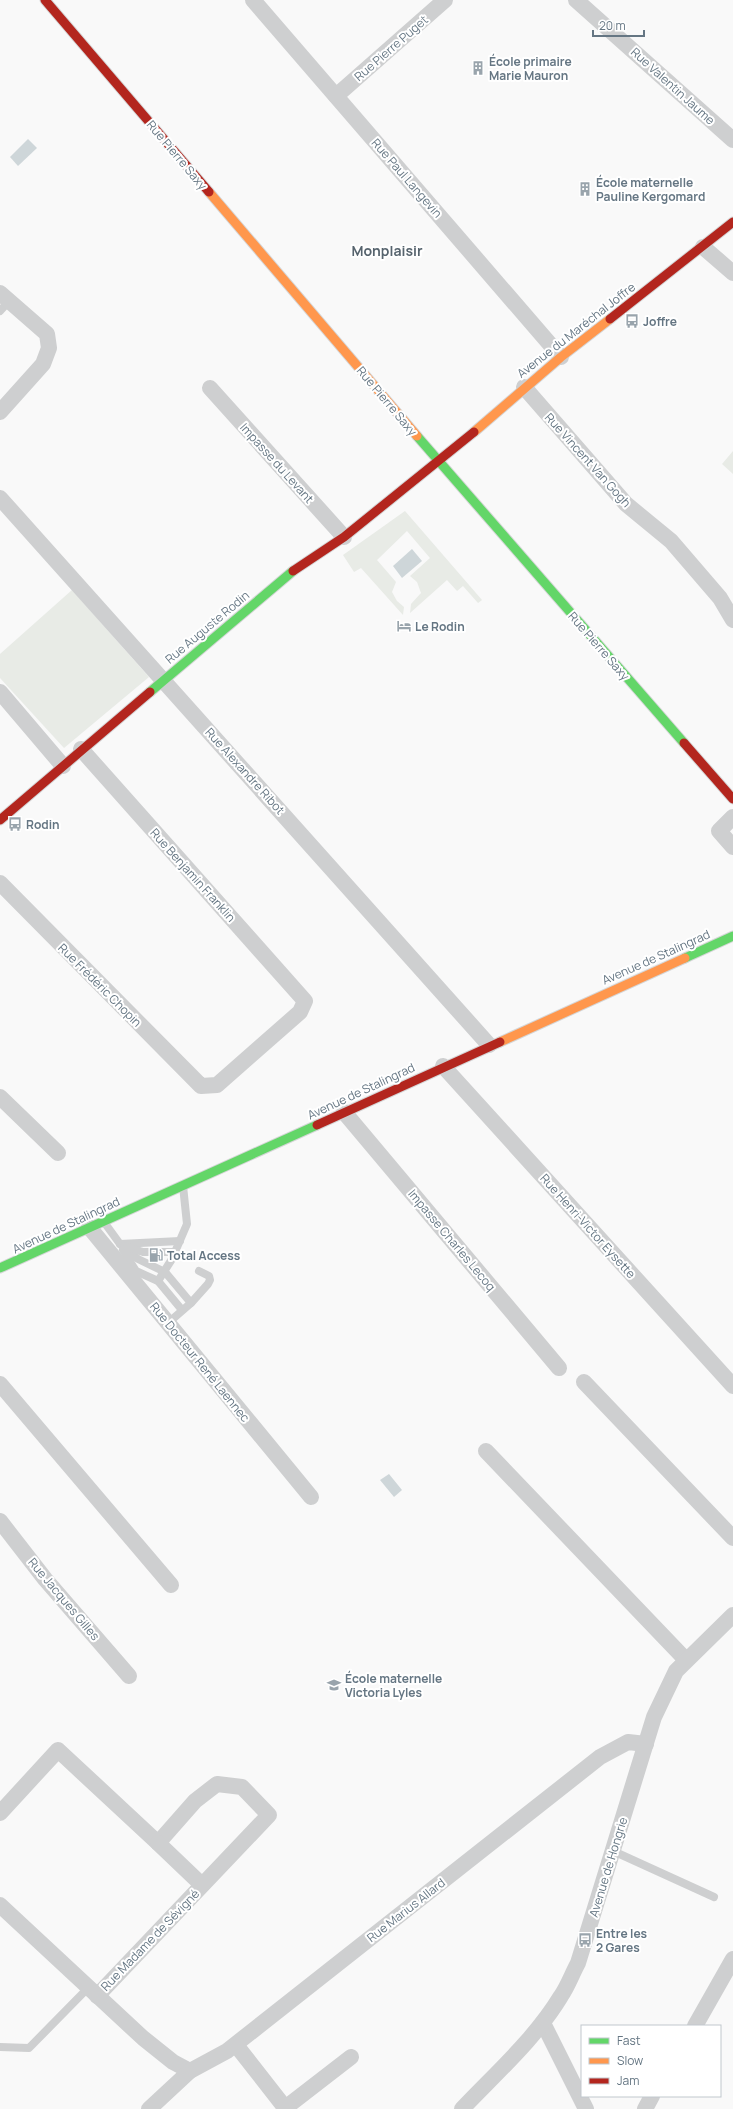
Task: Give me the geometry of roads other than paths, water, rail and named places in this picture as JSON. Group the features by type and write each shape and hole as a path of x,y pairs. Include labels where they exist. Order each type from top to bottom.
{"street":[{"name":"Rue Pierre Saxy","path":"45,0 439,462 733,799"},
{"name":"Rue Paul Langevin","path":"253,0 561,356"},
{"name":"Rue Pierre Puget","path":"336,96 445,0"},
{"name":"Rue Valentin Jaume","path":"576,0 733,140"},
{"name":"Avenue du Maréchal Joffre","path":"439,462 561,356 703,247 733,222"},
{"path":"703,247 733,273"},
{"path":"0,412 43,364 49,348 47,334 3,302"},
{"name":"Rue Vincent Van Gogh","path":"524,387 626,504 671,540 720,598 733,620"},
{"name":"Impasse du Levant","path":"210,388 344,537"},
{"name":"Rue Auguste Rodin","path":"0,820 81,749 274,586 306,561 344,537 439,462"},
{"name":"Rue Alexandre Ribot","path":"0,498 489,1045"},
{"path":"0,692 63,766"},
{"name":"Rue Benjamin Franklin","path":"81,749 305,1001 300,1012 217,1085 201,1086"},
{"path":"733,817 719,831 733,847"},
{"name":"Rue Frédéric Chopin","path":"0,883 201,1086"},
{"name":"Avenue de Stalingrad","path":"0,1268 489,1045 733,936"},
{"name":"Rue Henri-Victor Eysette","path":"444,1066 733,1386"},
{"path":"0,1097 58,1153"},
{"name":"Impasse Charles Lecoq","path":"344,1112 559,1368"},
{"name":"Rue Docteur René Laennec","path":"96,1224 168,1323 311,1497"},
{"path":"584,1382 733,1538"},
{"path":"0,1384 171,1585"},
{"path":"486,1451 686,1660"},
{"name":"Rue Jacques Gilles","path":"0,1521 45,1579 130,1676"},
{"name":"Avenue de Hongrie","path":"462,2109 543,2023 562,1996 578,1963 654,1717 676,1671 686,1660 731,1621"},
{"name":"Rue Marius Allard","path":"149,2109 190,2071 206,2064 236,2045 600,1757 628,1742 646,1744"},
{"name":"Rue Madame de Sévigné","path":"0,1813 58,1750 202,1885"},
{"name":"Rue Madame de Sévigné","path":"92,1992 202,1885 269,1815 242,1787 217,1784 195,1801 158,1843"},
{"path":"0,1905 143,2038 173,2062 190,2071"},
{"path":"696,2025 733,1958"},
{"path":"543,2023 586,2109"},
{"path":"143,2038 167,2069 171,2089"},
{"path":"236,2045 286,2108 351,2057"},
{"path":"645,2109 651,2097"}],"lane":[{"path":"158,1281 165,1272 187,1224 183,1185"},
{"path":"96,1224 138,1259 165,1272 191,1302"},
{"path":"120,1244 180,1241"},
{"path":"120,1244 143,1252 175,1252"},
{"path":"120,1244 136,1271 158,1281 182,1310"},
{"path":"168,1323 191,1302 210,1280 208,1276 199,1271"},
{"path":"613,1851 714,1896"},
{"path":"0,2047 29,2048 92,1992"}],"place":[{"name":"École primaire Marie Mauron","path":"478,68"},
{"name":"École maternelle Pauline Kergomard","path":"585,189"},
{"name":"Joffre","path":"632,321"},
{"name":"Le Rodin","path":"404,626"},
{"name":"Rodin","path":"15,824"},
{"name":"Total Access","path":"156,1255"},
{"name":"École maternelle Victoria Lyles","path":"334,1685"},
{"name":"Entre les 2 Gares","path":"585,1940"}],"district":[{"name":"Monplaisir","path":"387,250"}]}
